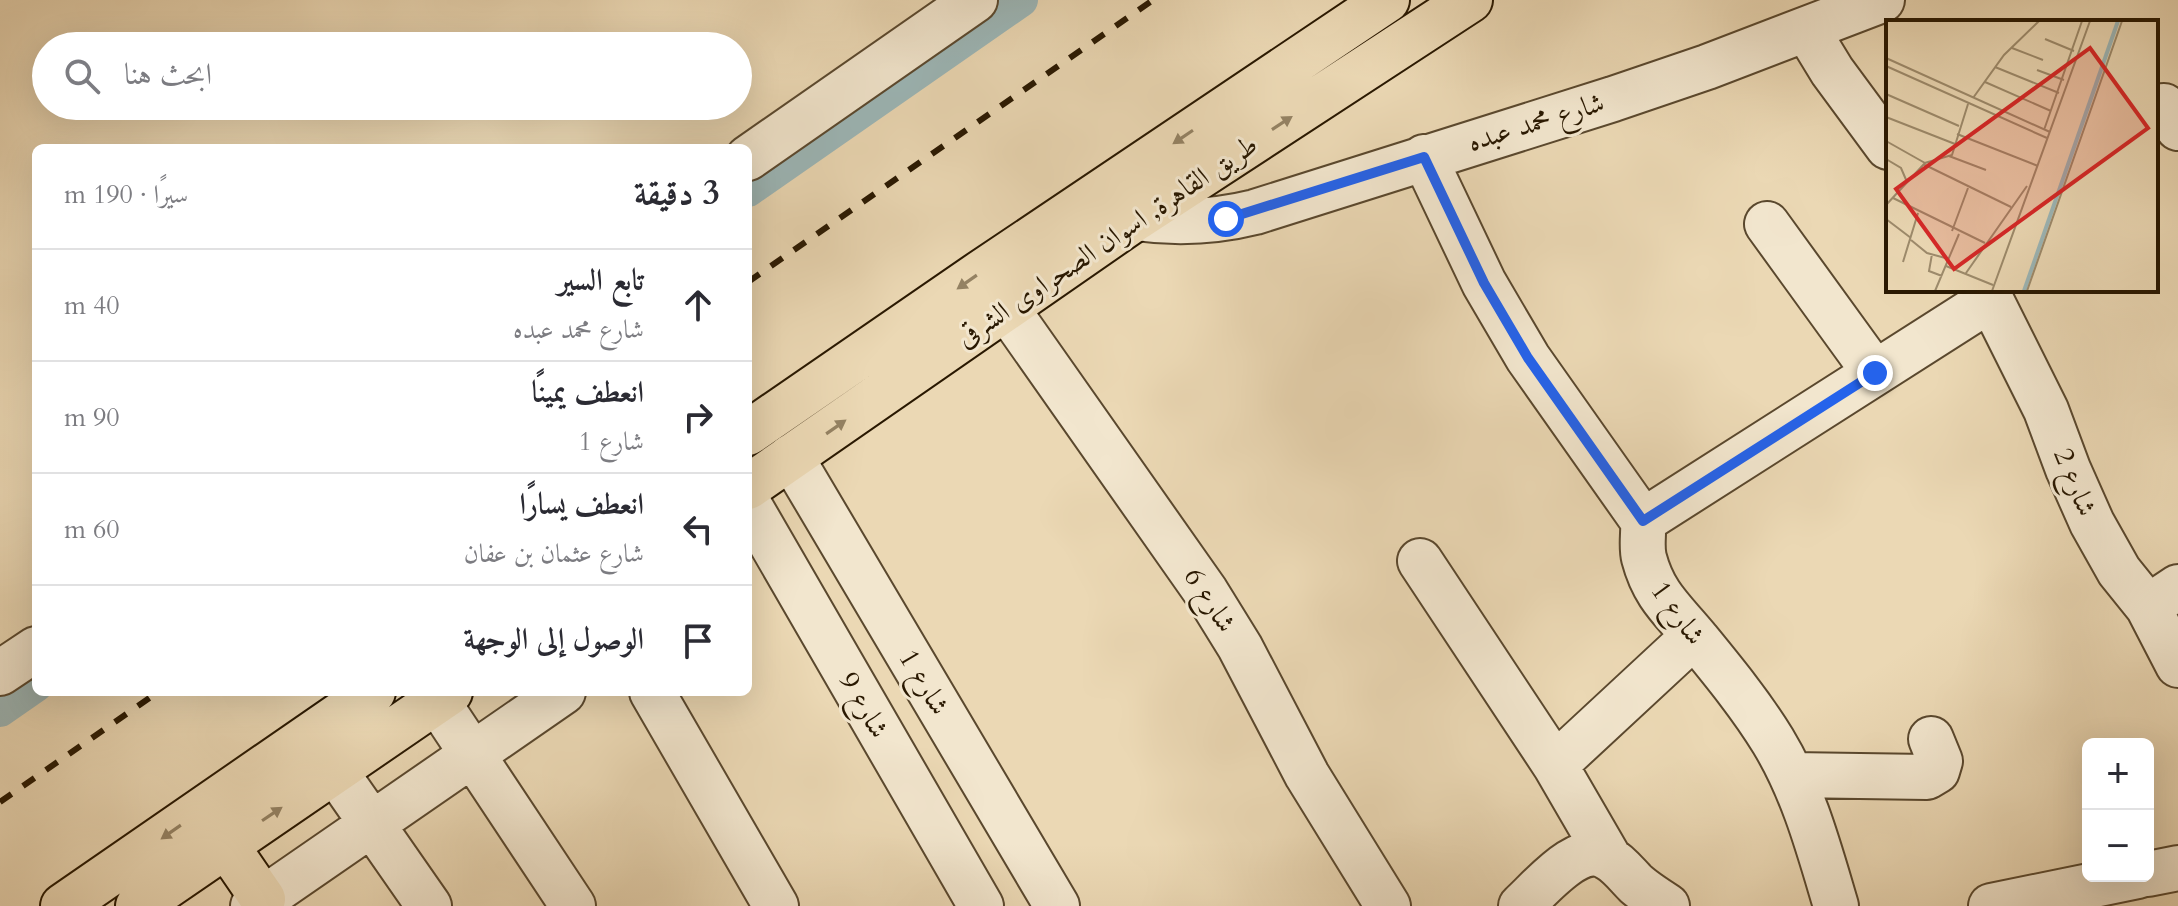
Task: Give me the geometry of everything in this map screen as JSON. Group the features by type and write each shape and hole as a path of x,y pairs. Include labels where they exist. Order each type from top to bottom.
{"highway":[{"name":"طريق القاهرة, اسوان الصحراوى الشرقى","path":"752,430 1387,0"},
{"name":"طريق القاهرة, اسوان الصحراوى الشرقى","path":"752,484 1136,218 1470,0"},
{"path":"63,906 367,696"},
{"path":"138,906 443,696"},
{"path":"226,845 258,903"}],"street":[{"path":"752,155 975,0"},
{"name":"شارع محمد عبده","path":"1136,218 1166,223 1226,219 1613,99 1882,0"},
{"path":"1807,30 1832,71 1886,144"},
{"path":"1424,157 1484,283 1528,358 1643,521 1875,373 1989,295"},
{"path":"1767,224 1875,373"},
{"name":"شارع 2","path":"1989,295 2046,410 2092,523 2119,571 2163,597 2178,665"},
{"name":"شارع 6","path":"1007,309 1206,592 1240,647 1307,775 1388,906"},
{"name":"شارع 1","path":"791,457 1057,906"},
{"name":"شارع 9","path":"752,520 760,554 981,906"},
{"name":"شارع 1","path":"1643,521 1642,553 1654,585 1667,607 1694,636 1772,739 1792,775 1808,813 1836,906"},
{"path":"1420,561 1555,765 1609,858 1638,886 1667,906"},
{"path":"1555,765 1694,636"},
{"path":"0,673 32,652"},
{"path":"443,696 473,755 573,906"},
{"path":"258,903 557,696"},
{"path":"654,696 776,906"},
{"path":"1792,775 1927,777 1937,771 1940,761 1931,739"},
{"path":"335,771 429,906"},
{"path":"1521,906 1572,860 1585,853 1597,852 1609,858"},
{"path":"2154,873 2178,868"},
{"path":"1991,906 2060,899 2118,882"}],"waterway":[{"path":"752,187 1021,0"},
{"path":"0,710 32,688"}],"railway":[{"path":"752,279 1153,0"},
{"path":"0,802 152,696"}],"route":[{"path":"1226,219 1424,157 1484,283 1528,358 1643,521 1875,373"}]}
